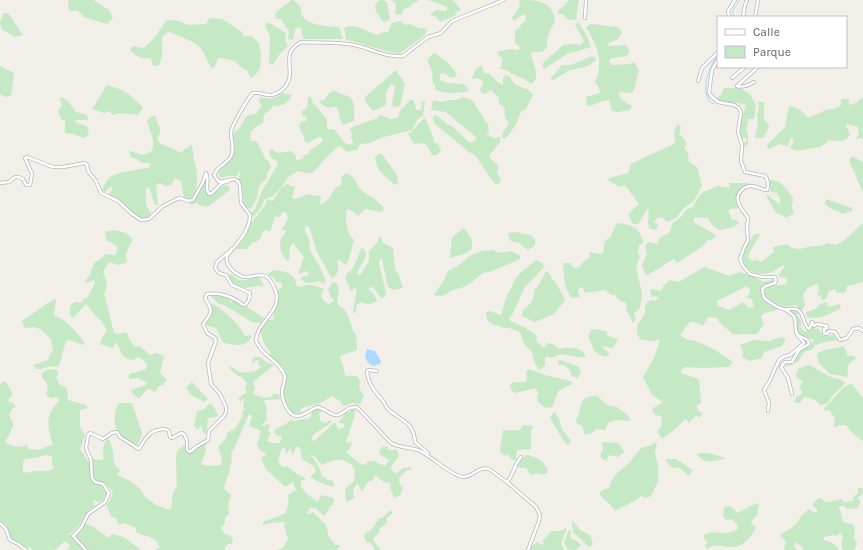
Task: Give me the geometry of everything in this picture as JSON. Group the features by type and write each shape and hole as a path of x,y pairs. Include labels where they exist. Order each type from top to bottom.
{"street":[{"path":"504,0 452,21 441,33 428,37 406,54 398,57 352,44 300,42 292,49 290,53 289,81 280,92 271,95 258,92 253,93 232,127 232,155 219,166 214,175 219,182 236,180 240,183 241,203 250,215 247,229 226,258 226,262 229,267 243,276 258,274 266,276 274,287 277,297 277,304 259,331 256,340 262,351 284,373 286,378 282,394 286,406 292,415 300,416 318,407 332,416 336,416 349,408 357,407 391,443 398,446 419,450 461,477 468,476 481,468 494,472 536,508 540,516 538,526 528,550"},
{"path":"585,18 586,0"},
{"path":"728,16 728,11 735,0"},
{"path":"743,16 747,0"},
{"path":"755,16 758,0"},
{"path":"698,81 702,68 717,53"},
{"path":"717,60 713,66 709,92 718,102 734,105 739,108 741,112 738,132 742,145 741,161 745,172 765,176 768,182 768,188 766,191 756,186 747,186 741,190 739,194 738,201 748,218 747,229 749,237 740,259 743,266 750,274 762,277 775,277 775,283 764,288 762,291 763,295 773,304 790,312 795,319 798,335 804,343 790,355 779,360 765,388 764,393 769,403 768,411"},
{"path":"732,78 744,68"},
{"path":"754,82 747,86 737,86 757,68"},
{"path":"0,183 9,182 15,177 18,177 23,179 26,185 30,185 32,174 25,158 27,157 53,167 63,168 85,163 88,171 96,181 101,193 118,201 135,216 144,220 149,219 163,206 177,199 182,198 188,201 193,200 203,182 206,173 208,177 207,190 209,194 222,183 231,180"},
{"path":"86,550 73,536 81,528 88,514 105,502 109,493 103,484 95,482 92,478 91,460 86,448 88,435 90,433 103,439 112,433 117,432 120,437 139,449 148,434 165,429 172,438 184,434 187,438 187,450 190,452 208,440 209,431 225,414 226,407 220,394 211,384 208,364 215,340 207,333 203,324 209,317 211,308 210,304 205,298 207,294 219,294 235,299 243,305 245,305 249,300 250,293 232,285 226,275 219,273 215,268 216,262 233,248"},
{"path":"783,309 796,309 801,312 807,327 810,329 812,322 814,326 817,324 827,326 827,328 824,329 824,333 826,334 829,331 833,331 840,340 847,338 853,329 859,328 863,331"},
{"path":"792,394 788,378 781,367 785,362 792,362 798,350 809,344 808,340 798,335"},
{"path":"377,371 367,371 373,390 387,408 405,421 414,433 415,443 426,450 428,453 427,455"},
{"path":"507,482 512,477 521,457"},
{"path":"0,523 6,529 10,540 26,550"}],"green space":[{"path":"68,0 94,0 109,10 113,18 107,24 84,17 78,11 69,11"},
{"path":"294,0 301,7 301,13 308,21 314,24 339,27 343,39 303,39 301,28 298,27 295,29 293,40 288,39 289,32 281,19 276,19 275,15 277,11"},
{"path":"383,0 387,2 390,19 385,22 381,20 376,12 375,6 378,1"},
{"path":"391,0 418,0 410,7 404,9 401,15 395,14 396,3"},
{"path":"428,0 453,0 461,10 455,13 456,15 440,22 435,16 431,16 431,14 436,10 447,11 447,7"},
{"path":"519,0 534,1 546,5 552,11 555,18 555,22 548,37 547,47 542,51 531,53 536,70 536,78 531,84 525,79 506,70 500,69 503,59 499,56 498,52 510,49 519,50 520,47 515,43 515,30 520,28 521,24 525,22 526,16 523,14 514,21 512,18 520,6"},
{"path":"568,0 579,0 576,20 567,19 563,14 558,14 559,9 564,6"},
{"path":"4,13 8,13 23,35 15,37 2,29 0,22"},
{"path":"210,18 222,19 242,32 243,36 251,36 259,43 261,54 260,68 251,78 247,70 234,61 228,59 218,58 215,67 211,68 203,51 195,43 170,32 166,33 162,38 162,56 159,65 153,66 151,59 138,57 130,50 133,46 143,48 147,45 167,20 179,21 188,25 206,24"},
{"path":"400,21 406,25 410,24 419,28 427,29 425,35 399,54 346,40 344,28 348,26 357,27 378,35 383,32 388,32 392,23"},
{"path":"268,22 286,33 285,40 288,46 279,55 273,65 269,64 270,36 265,26"},
{"path":"578,22 586,34 591,47 567,54 544,69 542,64 563,45 580,45 584,41 575,25"},
{"path":"590,24 618,27 622,32 618,39 607,44 608,46 625,45 628,47 629,53 626,56 611,58 609,62 612,65 629,64 634,62 639,71 632,93 619,92 622,99 632,106 630,110 618,112 612,111 609,100 587,106 586,97 600,93 599,87 595,83 599,68 598,55 594,41 586,28"},
{"path":"434,53 447,62 454,69 457,75 454,78 449,77 444,73 440,74 440,80 447,83 464,84 469,91 447,93 435,89 432,71 427,60"},
{"path":"592,56 596,58 594,62 588,66 568,71 554,80 550,79 562,65 571,65"},
{"path":"0,66 14,73 11,96 6,97 0,94"},
{"path":"482,66 484,73 490,74 496,81 503,85 503,77 508,75 516,85 529,90 533,95 526,109 521,111 515,126 506,138 502,138 503,132 509,123 506,120 504,113 505,109 499,104 499,98 491,90 485,94 482,93 480,89 484,82 478,78 472,78 476,69"},
{"path":"396,70 405,84 400,106 394,107 392,104 395,86 391,84 386,92 386,105 373,111 364,98"},
{"path":"107,85 127,93 134,99 143,108 138,115 119,113 113,115 109,111 104,113 92,109"},
{"path":"724,88 740,88 750,94 756,105 754,119 748,119 748,125 746,128 748,144 745,147 743,144 747,142 746,138 740,139 739,128 746,105 738,103 720,103 716,99 721,95"},
{"path":"336,91 351,98 354,107 354,121 343,125 337,107 328,108 320,103 320,101 325,99 330,92"},
{"path":"282,93 292,95 287,102 279,106 273,106 264,114 263,123 254,128 250,133 251,141 256,141 271,167 267,173 267,178 259,186 257,198 251,209 244,205 242,186 238,180 241,172 239,171 237,176 221,178 218,170 229,162 233,155 233,134 241,126 246,116 255,114 262,106 259,102 260,97 272,98 277,97"},
{"path":"62,97 68,101 76,112 87,115 88,120 75,120 77,123 87,126 89,134 84,138 65,133 65,120 61,120 58,110 62,106 60,98"},
{"path":"308,97 311,97 313,103 327,119 327,129 334,129 345,143 350,145 353,143 353,140 351,138 352,134 350,129 354,126 377,119 380,115 391,119 398,117 400,111 410,100 414,100 416,110 421,110 422,101 425,101 423,116 417,120 412,130 380,138 370,143 360,144 357,150 347,152 340,146 337,147 312,172 307,173 297,171 287,178 284,184 273,196 264,200 260,209 253,217 251,212 255,209 262,191 278,164 277,161 272,159 269,153 271,149 278,153 292,151 296,156 296,160 303,159 304,155 308,154 322,141 323,138 319,137 308,143 305,142 299,126 301,122 306,121 307,117 302,116 302,111 307,108"},
{"path":"463,97 473,101 488,124 489,132 485,136 488,135 493,138 500,137 500,142 489,155 498,165 497,173 501,179 499,184 494,183 475,155 469,152 434,123 434,115 454,128 470,143 475,141 476,137 446,112 431,110 433,100 443,102 448,100 457,100"},
{"path":"863,97 863,139 860,138 855,140 859,135 858,127 847,124 846,126 850,134 844,140 829,140 819,147 797,151 790,148 794,141 791,137 788,146 780,144 768,149 767,145 785,127 789,106 800,110 808,118 826,110 837,108 841,105 841,99 849,99 849,105 856,103"},
{"path":"757,102 764,102 764,120 767,122 769,127 763,138 755,138 759,106"},
{"path":"155,116 160,127 160,133 157,138 160,143 182,153 184,149 188,148 191,144 194,154 193,158 195,162 197,180 193,197 189,200 184,198 181,181 175,178 171,185 165,186 160,183 156,185 158,205 155,205 149,187 146,189 146,205 152,215 142,221 138,220 118,201 108,198 113,187 110,187 105,192 102,191 106,181 112,176 120,173 149,168 149,163 142,163 131,158 129,151 142,155 151,152 153,147 153,139 147,121 150,117"},
{"path":"425,118 434,139 433,142 438,144 441,151 437,155 432,155 427,145 422,143 414,144 408,134"},
{"path":"678,124 681,127 679,135 684,138 687,144 684,147 688,153 689,162 697,167 702,186 693,202 684,208 676,218 667,222 662,217 656,219 654,222 658,225 656,230 649,228 649,210 647,209 638,224 633,224 628,214 639,204 625,185 619,187 607,179 628,173 631,164 676,142 674,133"},
{"path":"381,153 397,175 398,183 395,185 379,170 377,166 375,157"},
{"path":"852,156 863,162 863,193 849,160"},
{"path":"347,173 354,178 359,188 363,192 375,199 384,208 382,212 365,209 358,216 351,210 347,209 347,226 349,234 354,240 348,262 346,265 338,259 338,270 333,278 317,252 310,229 307,225 305,230 309,239 310,250 324,276 325,284 319,281 307,283 300,279 303,276 308,276 309,273 306,271 300,274 299,272 304,257 293,243 290,247 289,260 287,261 283,256 280,243 282,236 287,231 282,230 288,218 286,212 281,213 280,217 275,217 270,232 266,230 262,233 261,238 256,242 253,242 247,249 236,249 252,222 266,204 266,201 269,199 273,201 281,188 288,184 295,186 292,198 295,199 309,194 315,196 319,195 321,198 320,203 322,205 330,197 336,187 340,186 342,180 341,177"},
{"path":"770,180 781,183 793,198 792,207 794,213 786,218 777,214 766,196 768,195 780,204 780,197 777,195 778,193 771,192 770,190"},
{"path":"206,181 206,189 209,193 228,185 230,190 207,207 197,203 191,205 190,203 196,198 199,190"},
{"path":"729,183 750,183 741,190 737,198 741,208 730,209 728,211 731,219 736,220 739,223 734,227 720,230 712,225 708,218 695,217 693,222 716,235 712,240 708,240 703,246 677,263 674,259 646,276 642,265 647,254 645,247 648,242 657,244 660,238 670,232 672,224 682,216 686,210 693,207 703,192 718,186 730,188"},
{"path":"826,199 852,208 852,211 843,214 833,210 825,203"},
{"path":"617,223 626,224 635,228 644,241 639,245 638,253 640,256 636,268 642,293 640,308 634,313 636,319 633,323 626,309 627,305 625,302 621,302 615,295 611,295 605,290 585,293 583,288 580,287 578,291 580,297 571,298 565,285 563,263 570,263 574,268 580,267 582,263 590,257 589,252 601,254 604,252 604,244 607,239 611,237"},
{"path":"863,223 863,282 847,286 846,291 842,294 841,292 837,293 835,289 829,291 826,299 822,300 822,294 819,296 817,294 819,291 818,284 811,287 805,291 803,295 805,305 801,311 796,305 782,307 776,305 765,296 765,288 786,284 786,278 779,277 779,274 785,266 783,265 774,271 762,274 749,270 744,265 743,257 754,234 760,234 750,251 748,258 753,261 757,260 761,262 774,252 773,247 787,244 792,248 800,249 812,246 821,246 827,243 836,245 845,240"},
{"path":"464,228 472,240 472,249 464,254 450,258 452,237"},
{"path":"114,230 126,233 133,239 126,253 127,262 119,265 109,262 103,272 107,285 104,293 114,333 118,334 127,332 129,339 134,346 141,347 150,355 157,353 164,356 160,373 167,380 163,385 159,386 155,392 148,388 139,399 132,393 131,390 144,386 147,383 138,378 129,379 129,374 142,370 145,371 147,364 140,357 134,360 124,357 117,342 112,348 100,344 107,331 102,322 86,304 73,318 70,315 70,306 75,302 81,303 83,299 88,297 95,282 95,280 86,283 85,281 90,275 94,263 105,254 115,255 118,248 110,241 107,242 105,232"},
{"path":"516,232 531,235 535,240 535,245 528,250 519,243 511,241 508,233"},
{"path":"379,237 382,238 382,242 393,248 395,269 399,275 403,288 393,290 388,287 382,259 380,259 379,264 386,293 385,297 381,298 373,287 369,288 377,301 370,304 362,302 357,304 356,313 353,312 356,287 351,291 345,278 347,273 352,269 362,247 366,253 357,273 358,275 361,274 369,261 369,251 378,242"},
{"path":"493,250 498,253 512,251 520,255 520,259 492,271 483,273 464,287 453,290 442,296 434,295 448,271 458,266 471,255 482,251"},
{"path":"536,260 542,263 544,267 525,287 512,315 509,318 510,321 524,327 537,336 536,341 544,348 547,343 553,344 559,349 574,348 581,350 586,356 577,357 561,355 552,358 547,356 545,358 545,366 539,370 534,361 532,352 524,344 521,334 518,331 509,328 494,325 487,320 486,312 490,311 501,315 507,295 514,281 519,274"},
{"path":"704,267 729,276 740,272 755,277 763,282 775,279 774,283 762,288 761,291 763,298 779,307 778,310 764,313 761,317 764,324 757,334 734,335 719,322 717,318 708,317 703,326 695,322 690,322 680,335 688,340 696,341 715,350 733,362 729,367 686,367 682,369 681,373 699,379 701,403 696,406 699,412 703,413 699,418 696,415 689,423 686,419 662,439 657,431 661,427 662,417 654,414 652,409 663,402 652,395 643,377 655,356 660,339 650,341 640,339 637,333 637,326 645,313 645,305 650,300 655,301 659,298 655,296 652,297 650,290 653,289 661,291 664,285 670,280 679,282","holes":["747,286 750,289 750,293 746,297 752,299 754,307 749,308 743,302 730,310 718,306 717,301"]},
{"path":"276,270 290,274 295,279 296,286 302,287 310,285 324,289 321,297 329,304 334,301 328,290 333,282 337,283 339,290 337,301 339,306 343,308 348,315 353,331 356,334 357,350 340,357 345,375 357,376 360,381 359,388 364,396 360,404 353,403 343,406 340,401 332,396 319,404 301,408 301,412 298,414 290,413 283,393 283,386 286,377 285,370 269,355 271,353 261,336 261,329 266,321 274,319 273,310 276,304 277,291 282,287 282,283 276,282 274,278 268,275 270,272"},
{"path":"546,271 555,281 565,300 554,314 535,322 522,316 523,310 532,302 535,289 539,285"},
{"path":"232,274 238,280 259,277 264,285 262,287 257,286 244,288 237,286 232,283 227,276"},
{"path":"210,295 225,297 232,302 233,299 264,318 261,323 252,322 224,305 219,304"},
{"path":"55,299 55,316 66,322 85,343 82,345 67,340 58,367 36,369 33,365 48,360 53,351 51,339 40,329 34,327 24,327 22,321"},
{"path":"827,302 828,307 839,304 841,308 822,317 808,318 806,312 816,309 819,305"},
{"path":"212,303 235,322 245,336 252,335 248,342 236,345 223,342 216,328 206,325"},
{"path":"795,310 800,313 797,314 801,321 801,328 805,332 812,330 812,328 819,329 823,336 834,335 838,340 816,345 811,350 804,352 798,362 782,367 785,363 791,363 799,351 810,346 814,340 798,334 796,319 791,312"},
{"path":"598,329 607,332 607,335 618,340 613,348 601,346 610,354 606,357 595,351 588,337 591,330"},
{"path":"782,337 786,339 782,346 764,352 762,358 750,361 742,357 743,352 740,345 753,340 769,341"},
{"path":"843,346 847,352 846,355 856,357 848,365 848,377 830,374 819,363 817,354"},
{"path":"255,357 260,357 266,362 274,365 253,382 255,387 253,393 265,398 273,396 272,394 279,394 280,399 264,400 263,402 266,404 267,419 262,425 270,425 268,430 271,432 267,441 272,443 280,443 282,436 276,435 274,431 276,429 290,420 294,421 310,418 313,410 318,409 322,411 319,413 320,420 324,423 332,420 331,423 314,434 311,440 314,441 335,422 338,429 344,428 344,424 339,422 346,412 350,412 352,408 355,410 354,417 346,443 352,442 349,450 346,452 360,464 364,465 369,461 374,461 385,466 389,460 379,454 382,446 387,446 388,450 397,450 399,456 390,468 396,474 403,468 411,467 411,470 407,470 399,478 399,482 403,489 401,491 401,495 394,498 390,483 384,482 375,475 373,480 368,482 362,491 357,483 353,490 354,498 346,502 345,489 354,481 355,471 352,465 344,461 337,460 330,461 322,465 315,457 309,454 317,464 322,476 328,480 332,480 334,485 333,487 311,478 311,476 316,472 315,467 302,459 300,448 296,446 294,453 292,454 291,449 286,453 285,448 283,448 281,450 278,462 283,467 286,466 296,474 304,477 305,480 301,480 301,487 307,494 318,502 321,495 333,498 333,505 329,507 324,516 315,508 310,508 307,513 309,514 313,512 326,525 329,537 335,545 340,545 337,550 275,550 283,548 288,539 284,525 286,522 263,525 263,522 286,513 289,500 287,496 296,490 293,482 285,487 266,469 261,458 267,454 261,451 257,445 261,431 249,426 252,417 249,414 234,449 231,452 231,466 224,489 231,495 228,505 229,514 225,517 225,523 221,528 224,533 233,538 232,544 228,544 225,547 225,550 155,550 160,547 155,540 136,532 136,528 125,523 118,525 116,518 112,517 106,505 113,492 105,483 95,480 93,475 92,459 103,460 103,448 106,440 109,439 115,465 120,470 117,475 130,481 139,488 146,498 158,506 171,510 173,493 177,486 177,451 187,443 187,452 191,453 196,448 206,444 206,450 201,464 208,466 221,465 222,460 218,447 227,437 227,433 234,430 243,416 242,413 245,408 243,408 244,399 242,399 241,402 238,398 247,391 245,388 247,383 242,377 238,376 230,369 229,366 241,372 253,372 261,367 258,364 259,360 253,363 252,362 252,359"},
{"path":"560,360 579,367 581,372 578,378 571,376 570,370 564,365 558,365"},
{"path":"809,365 831,377 842,380 845,383 826,404 820,405 813,399 804,397 800,403 796,403 794,401 797,396 800,396 802,390 799,388 803,381 796,377 796,373 799,368"},
{"path":"54,369 59,372 56,377 59,384 67,388 68,400 86,405 88,408 80,410 80,427 85,435 80,449 90,464 92,480 97,484 101,484 107,493 103,500 99,502 94,500 93,502 95,503 95,506 88,512 77,528 69,534 85,550 67,550 70,546 65,541 56,549 52,550 33,550 29,547 26,549 9,537 4,525 0,522 0,384 5,381 13,394 8,400 16,407 13,408 9,415 13,423 13,427 5,442 10,445 21,447 27,445 29,450 39,450 53,444 49,432 48,421 51,411 59,401 57,397 50,398 46,394 47,385 46,381 42,377 42,373 47,370","holes":["46,455 52,456 52,464 54,468 51,470 27,473 23,471 23,463 25,459"]},
{"path":"529,369 545,375 571,381 572,384 558,391 553,406 550,408 544,407 538,402 537,396 539,393 535,388 515,393 511,390 510,385 514,382 526,382 526,372"},
{"path":"192,382 208,399 204,402 190,393 186,387"},
{"path":"852,384 863,398 863,441 852,433 846,425 839,425 834,428 835,418 829,410 825,411 824,408 840,391"},
{"path":"590,396 597,396 607,405 617,407 629,416 630,421 616,420 608,423 605,430 596,429 594,432 585,435 582,426 577,424 576,420 583,400"},
{"path":"119,403 132,403 142,433 138,445 123,438 116,429 115,415"},
{"path":"210,403 218,415 217,417 208,418 206,434 204,434 201,425 198,430 194,426 197,411 203,410"},
{"path":"554,412 559,419 563,431 571,441 569,444 566,445 550,418"},
{"path":"523,425 533,426 531,431 531,449 517,450 516,460 513,460 507,454 505,456 500,452 503,430 520,430"},
{"path":"602,442 619,443 624,452 618,457 609,455 606,461 600,457 603,449"},
{"path":"657,442 655,451 658,464 658,481 651,496 646,498 641,496 615,511 612,506 599,494 602,490 609,488 615,475 629,463 641,448"},
{"path":"699,453 708,453 726,458 707,461 697,455"},
{"path":"527,455 537,458 542,462 548,469 547,473 541,475 538,473 531,475 526,468 520,468 517,466 521,459"},
{"path":"667,459 676,459 693,470 689,476 680,468 671,467 666,461"},
{"path":"858,488 863,488 863,494 857,498 860,501 858,508 847,509 843,505 838,509 840,510 843,522 852,524 855,528 854,538 857,544 854,550 843,550 841,544 843,537 840,532 837,536 833,535 824,537 823,540 832,543 839,550 802,550 803,548 796,542 794,546 797,549 796,550 785,550 784,548 786,542 780,535 795,525 800,517 809,509 813,512 817,512 817,509 813,506 816,500 820,498 828,502 841,499 845,502 853,501 853,497 858,493"},
{"path":"759,503 757,515 752,520 751,524 756,527 753,534 744,543 737,546 715,546 707,549 705,545 708,543 704,539 704,535 708,533 725,533 738,529 737,524 732,519 726,520 723,516 724,507 731,506 737,513"},
{"path":"391,510 393,513 387,518 386,524 380,528 379,533 373,538 374,542 381,550 373,550 375,549 370,542 367,543 364,537 365,533 371,530 378,519 382,518"},
{"path":"572,521 580,530 590,535 593,544 590,547 574,534"},
{"path":"84,523 94,527 108,538 112,534 124,537 141,550 89,550 85,548 75,537"},
{"path":"567,528 561,543 564,550 530,550 537,542 542,545 544,544 542,541 551,531 560,531"},
{"path":"569,530 571,531 570,538 577,541 581,545 575,550 567,549 564,542"}],"water":[{"path":"367,349 375,351 381,361 380,364 373,366 368,363 365,357"}],"waterway":[{"path":"733,16 733,10 740,0"},
{"path":"714,103 713,104 709,100 706,94 706,80 711,66 717,57"}]}
